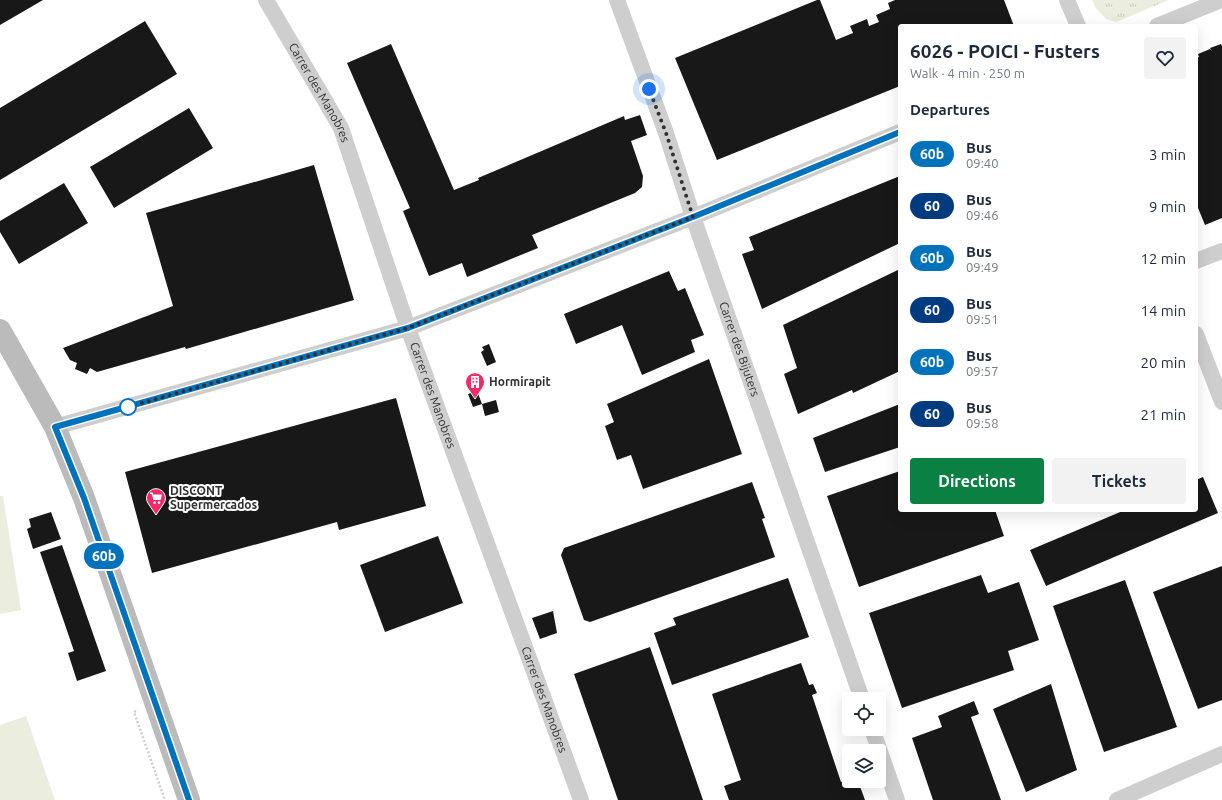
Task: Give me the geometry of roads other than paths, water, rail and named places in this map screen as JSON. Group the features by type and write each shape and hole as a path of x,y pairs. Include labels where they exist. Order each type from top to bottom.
{"street":[{"name":"Carrer des Manobres","path":"266,0 341,128 408,328 581,800"},
{"name":"Carrer des Bijuters","path":"617,0 666,133 693,217 860,692"},
{"path":"1067,0 1077,24"},
{"path":"1162,24 1221,0"},
{"path":"55,427 408,328 693,217 898,133"},
{"path":"1198,260 1222,251"},
{"path":"0,330 55,427 84,498 188,800"},
{"path":"1198,339 1222,402"},
{"path":"874,736 897,800"},
{"path":"1117,800 1222,754"}],"place":[{"name":"Hormirapit","path":"475,399"},
{"name":"DISCONT Supermercados","path":"156,515"}]}
